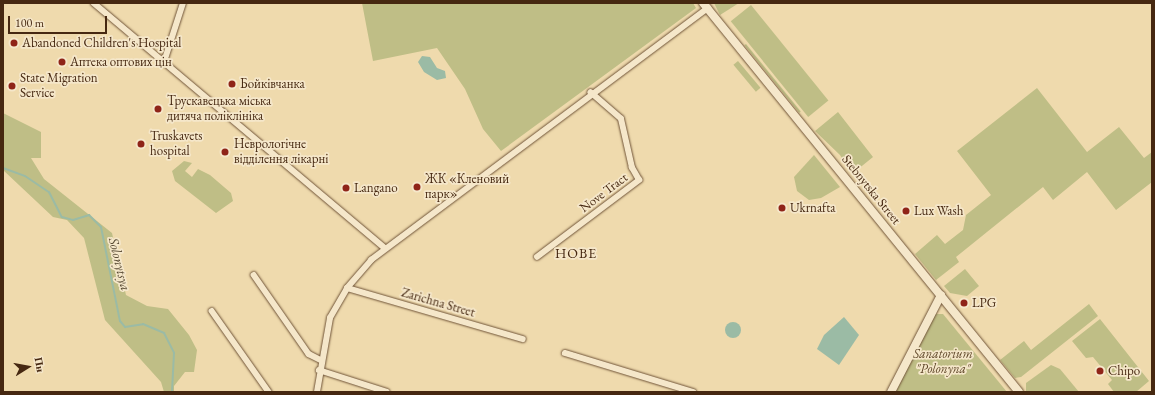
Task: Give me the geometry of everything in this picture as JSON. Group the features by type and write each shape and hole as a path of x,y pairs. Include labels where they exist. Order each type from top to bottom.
{"street":[{"path":"94,3 384,247"},
{"path":"164,62 183,3"},
{"path":"317,392 319,370 330,318 347,288 384,247 706,6"},
{"name":"Stebnytska Street","path":"706,6 939,298 1019,392"},
{"name":"Nove Tract","path":"537,257 639,180 632,168 621,119 591,93"},
{"path":"254,275 309,354 321,360"},
{"name":"Zarichna Street","path":"347,288 523,339"},
{"path":"891,392 939,298"},
{"path":"212,311 269,392"},
{"path":"565,353 693,392"},
{"path":"319,370 387,392"}],"green space":[{"path":"362,3 693,3 696,8 501,151 483,129 465,89 437,48 373,61"},
{"path":"714,3 739,3 720,15"},
{"path":"751,5 828,101 808,117 731,21"},
{"path":"746,44 801,112 799,113 744,45"},
{"path":"738,61 760,88 756,92 733,65"},
{"path":"1037,88 1087,152 1119,127 1144,158 1152,152 1152,182 1116,210 1087,172 1053,200 1043,187 956,257 959,262 936,280 915,254 937,235 945,244 963,230 966,215 991,195 957,151"},
{"path":"838,112 873,157 852,174 840,155 815,131"},
{"path":"3,113 41,132 41,158 31,158 44,179 112,233 126,295 147,306 168,309 189,335 197,350 194,372 185,372 174,386 174,392 164,392 161,382 105,320 84,238 67,220 53,217 3,170"},
{"path":"814,155 840,187 821,198 809,200 797,191 794,177"},
{"path":"184,161 192,163 185,171 192,177 198,169 210,175 231,193 233,201 216,213 175,181 172,171"},
{"path":"965,269 979,286 967,296 950,293 944,286"},
{"path":"1089,304 1098,316 1021,377 1015,378 1000,360 1024,341 1031,350"},
{"name":"Sanatorium \"Polonyna\"","path":"935,314 943,314 1007,392 895,392"},
{"path":"1100,319 1149,381 1136,392 1114,392 1108,384 1112,380 1093,357 1086,358 1072,341"},
{"path":"1051,365 1060,369 1079,392 1026,392 1026,383"}],"shaded area":[{"path":"422,56 430,57 437,68 445,71 446,78 437,80 424,72 418,62"},
{"path":"844,317 859,335 839,365 817,349 824,335"},
{"path":"730,322 736,322 741,327 739,336 736,338 730,338 725,333 725,327"}],"waterway":[{"name":"Solonytsya","path":"3,168 25,176 49,192 62,217 73,220 89,215 101,227 120,321 125,327 143,324 164,333 174,353 172,392"}],"place":[{"name":"Abandoned Children's Hospital","path":"14,43"},
{"name":"Аптека оптових цін","path":"62,62"},
{"name":"Бойківчанка","path":"232,84"},
{"name":"State Migration Service","path":"12,86"},
{"name":"Трускавецька міська дитяча поліклініка","path":"158,109"},
{"name":"Truskavets hospital","path":"141,144"},
{"name":"Неврологічне відділення лікарні","path":"225,152"},
{"name":"ЖК «Кленовий парк»","path":"417,187"},
{"name":"Langano","path":"346,188"},
{"name":"Ukrnafta","path":"782,208"},
{"name":"Lux Wash","path":"906,211"},
{"name":"LPG","path":"964,303"},
{"name":"Chipo","path":"1100,371"}],"district":[{"name":"НОВЕ","path":"576,253"}]}
